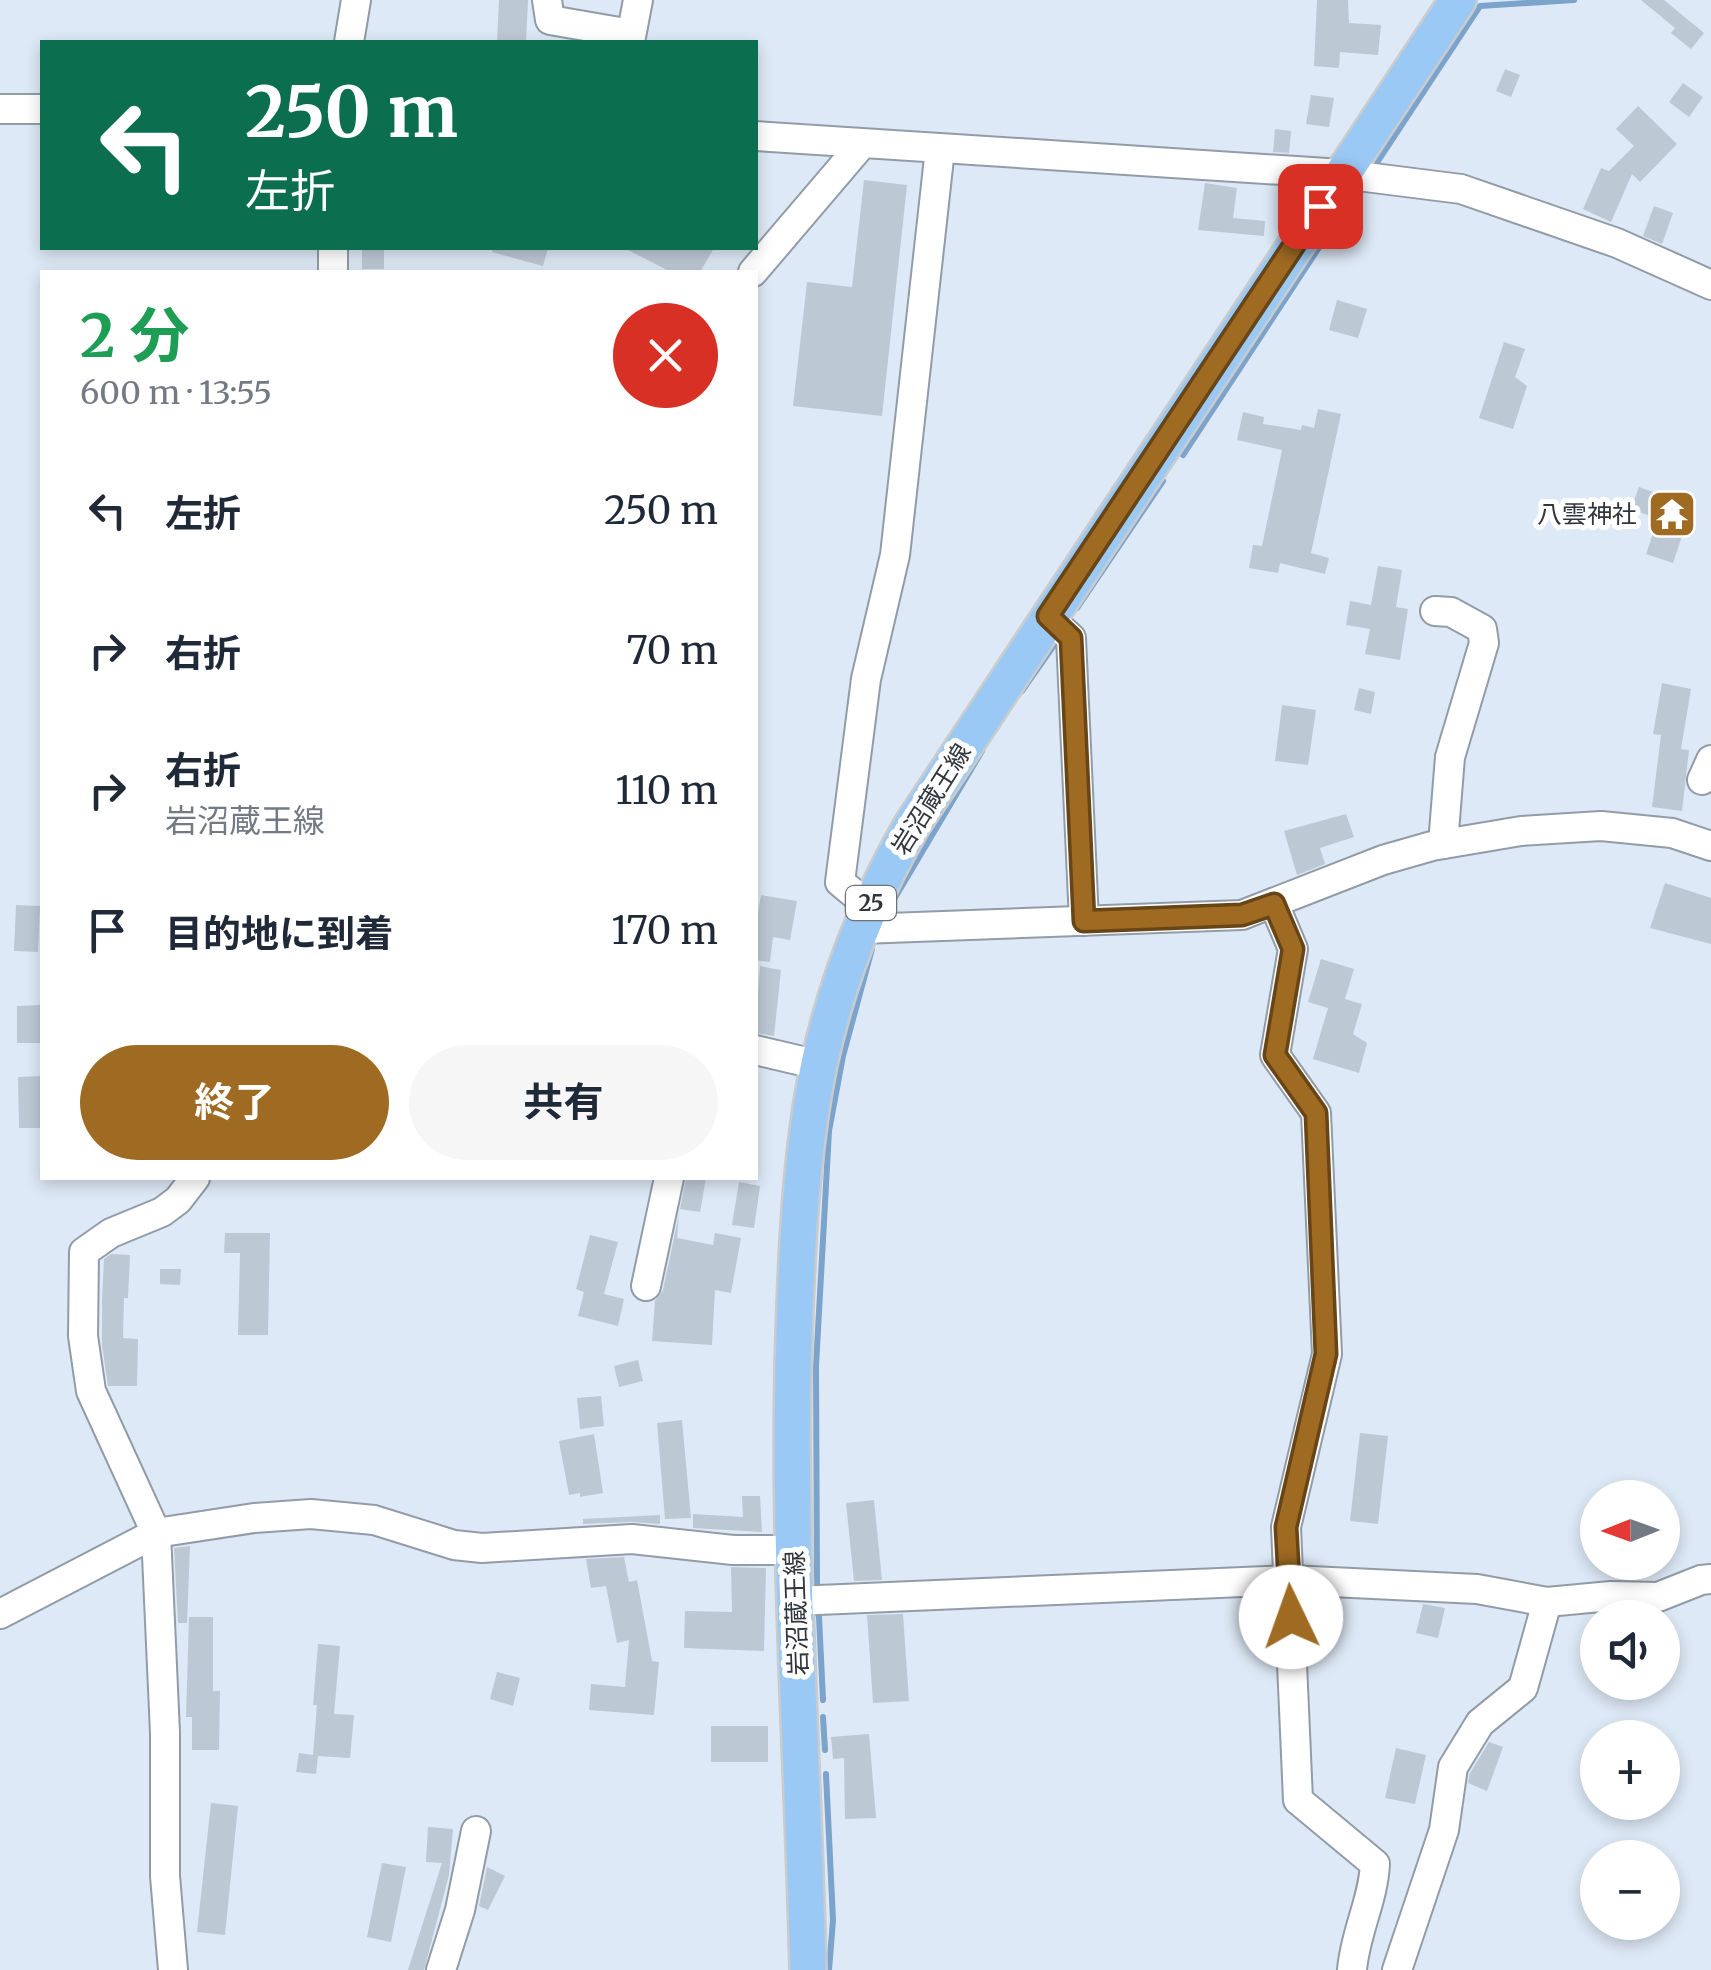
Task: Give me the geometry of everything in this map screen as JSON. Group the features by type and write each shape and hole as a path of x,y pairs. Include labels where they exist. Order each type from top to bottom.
{"main road":[{"name":"岩沼蔵王線","path":"808,1970 792,1406 806,1154 819,1065 837,995 882,878 912,825 1458,0"}],"street":[{"path":"349,40 356,0"},
{"path":"548,21 631,38 638,0"},
{"path":"0,109 40,109"},
{"path":"758,136 1342,174 1461,189 1618,243 1711,285"},
{"path":"755,270 862,144"},
{"path":"940,149 894,555 866,680 840,882 865,918 1084,921 1242,915 1383,860 1443,844 1521,831 1602,826 1672,832 1711,846"},
{"path":"1435,611 1451,612 1482,630 1484,644 1450,756 1443,844"},
{"path":"1048,616 1071,638 1084,921"},
{"path":"1274,904 1293,949 1275,1055 1316,1113 1326,1354 1286,1527 1298,1800 1375,1864 1374,1884 1354,1946 1352,1970"},
{"path":"758,1051 819,1065"},
{"path":"173,1970 165,1876 166,1733 156,1533 91,1391 84,1358 84,1252 111,1233 162,1212 193,1180"},
{"path":"646,1286 669,1180"},
{"path":"0,1614 156,1533 254,1518 310,1514 374,1520 454,1545 482,1548 632,1539 733,1550 794,1550"},
{"path":"796,1601 1290,1580 1478,1589 1548,1602 1611,1596 1658,1597 1711,1579"},
{"path":"1397,1970 1444,1830 1453,1767 1480,1724 1523,1688 1548,1602"},
{"path":"442,1970 460,1910 476,1831"}],"building":[{"path":"499,0 528,0 526,40 497,40"},
{"path":"1317,0 1348,0 1349,23 1381,25 1378,55 1340,52 1339,68 1314,66"},
{"path":"1641,0 1664,0 1704,33 1691,49 1671,33 1675,28"},
{"path":"1505,69 1520,75 1511,97 1496,91"},
{"path":"1683,83 1703,97 1689,117 1669,102"},
{"path":"1311,95 1334,98 1329,127 1306,124"},
{"path":"1638,106 1677,144 1640,182 1632,174 1611,222 1583,209 1601,168 1609,171 1634,146 1616,129"},
{"path":"1275,129 1291,131 1289,153 1273,152"},
{"path":"864,180 907,185 882,416 793,406 807,282 852,287"},
{"path":"1205,183 1237,188 1233,218 1265,221 1264,236 1198,230"},
{"path":"1654,206 1673,213 1662,244 1643,236"},
{"path":"362,250 384,250 384,269 362,269"},
{"path":"492,250 547,250 543,266"},
{"path":"628,250 713,250 701,270 667,270"},
{"path":"1337,300 1367,309 1358,338 1329,330"},
{"path":"1504,342 1525,349 1515,377 1527,386 1513,429 1479,418"},
{"path":"1318,409 1341,414 1311,553 1329,558 1325,574 1280,563 1278,573 1249,568 1253,545 1262,546 1282,450 1237,440 1243,412 1264,417 1263,424 1301,430 1302,425 1314,428"},
{"path":"1639,487 1692,506 1673,563 1646,554 1658,519 1631,509"},
{"path":"1378,566 1402,570 1396,607 1408,609 1400,660 1365,654 1370,629 1346,625 1350,601 1371,605"},
{"path":"1662,683 1691,689 1681,749 1689,750 1682,811 1652,807 1661,735 1653,734"},
{"path":"1359,688 1375,692 1371,714 1354,710"},
{"path":"1282,705 1316,710 1308,765 1275,761"},
{"path":"1346,814 1354,837 1320,848 1325,864 1297,875 1284,831"},
{"path":"1665,883 1711,898 1711,944 1650,928"},
{"path":"761,895 797,901 790,940 773,937 770,962 758,960"},
{"path":"16,905 40,906 38,952 14,951"},
{"path":"1321,959 1354,969 1345,999 1362,1004 1353,1034 1367,1043 1359,1073 1313,1059 1328,1008 1308,1002"},
{"path":"760,966 781,970 774,1036 758,1033"},
{"path":"40,1005 40,1043 17,1043 17,1006"},
{"path":"40,1076 40,1128 19,1128 18,1077"},
{"path":"686,1180 706,1180 700,1212 680,1209"},
{"path":"739,1182 760,1186 754,1228 732,1225"},
{"path":"679,1214 677,1238 713,1245 715,1233 741,1238 731,1293 715,1290 712,1345 652,1341 655,1301 663,1290"},
{"path":"225,1233 270,1233 268,1335 238,1335 240,1253 224,1253"},
{"path":"590,1235 618,1242 604,1294 624,1299 618,1326 578,1316 584,1292 576,1289"},
{"path":"111,1254 130,1255 123,1338 138,1339 137,1386 108,1386 102,1345 102,1300 104,1259"},
{"path":"160,1269 181,1269 180,1285 160,1284"},
{"path":"638,1360 643,1381 619,1387 614,1366"},
{"path":"601,1396 604,1426 580,1429 577,1398"},
{"path":"682,1420 691,1518 665,1519 657,1423"},
{"path":"1360,1433 1388,1436 1378,1524 1350,1521"},
{"path":"594,1434 603,1493 569,1495 559,1441"},
{"path":"742,1496 760,1496 762,1532 693,1528 693,1514 743,1517"},
{"path":"874,1500 882,1580 854,1581 846,1503"},
{"path":"660,1515 660,1524 583,1524 583,1519"},
{"path":"190,1546 187,1623 178,1623 174,1548"},
{"path":"624,1557 629,1582 637,1580 652,1661 659,1662 654,1715 589,1710 591,1684 625,1687 629,1640 617,1643 606,1586 591,1588 586,1559"},
{"path":"731,1567 766,1568 764,1651 684,1648 685,1611 732,1612"},
{"path":"1423,1604 1445,1608 1438,1638 1416,1633"},
{"path":"903,1614 909,1701 873,1703 867,1615"},
{"path":"189,1617 213,1617 213,1691 220,1691 219,1750 192,1750 192,1717 186,1717"},
{"path":"318,1644 340,1646 334,1714 354,1715 350,1758 318,1756 316,1774 296,1772 299,1753 313,1755"},
{"path":"497,1672 520,1678 513,1706 490,1699"},
{"path":"711,1726 768,1726 768,1762 711,1762"},
{"path":"869,1734 876,1818 845,1819 844,1758 833,1759 831,1737"},
{"path":"1489,1742 1503,1747 1487,1791 1468,1783"},
{"path":"1396,1748 1426,1755 1415,1804 1385,1798"},
{"path":"211,1803 238,1806 225,1935 197,1932"},
{"path":"428,1827 453,1829 449,1875 424,1970 408,1970 442,1863 426,1862"},
{"path":"382,1863 406,1867 391,1942 367,1937"},
{"path":"487,1867 505,1876 488,1910 479,1906"}],"waterway":[{"path":"1374,167 1480,6 1574,0"},
{"path":"1183,455 1356,191"},
{"path":"1077,608 1163,481"},
{"path":"1022,691 1057,641"},
{"path":"893,901 982,751"},
{"path":"817,1585 816,1366 829,1131 843,1056 872,949"},
{"path":"819,1617 823,1700"},
{"path":"823,1717 825,1750"},
{"path":"826,1774 833,1920 829,1970"}],"place":[{"name":"八雲神社","path":"1672,514"}],"route":[{"path":"1291,1617 1286,1527 1326,1354 1316,1113 1275,1055 1293,949 1274,904 1242,915 1084,921 1071,638 1048,616 1320,206"}]}
